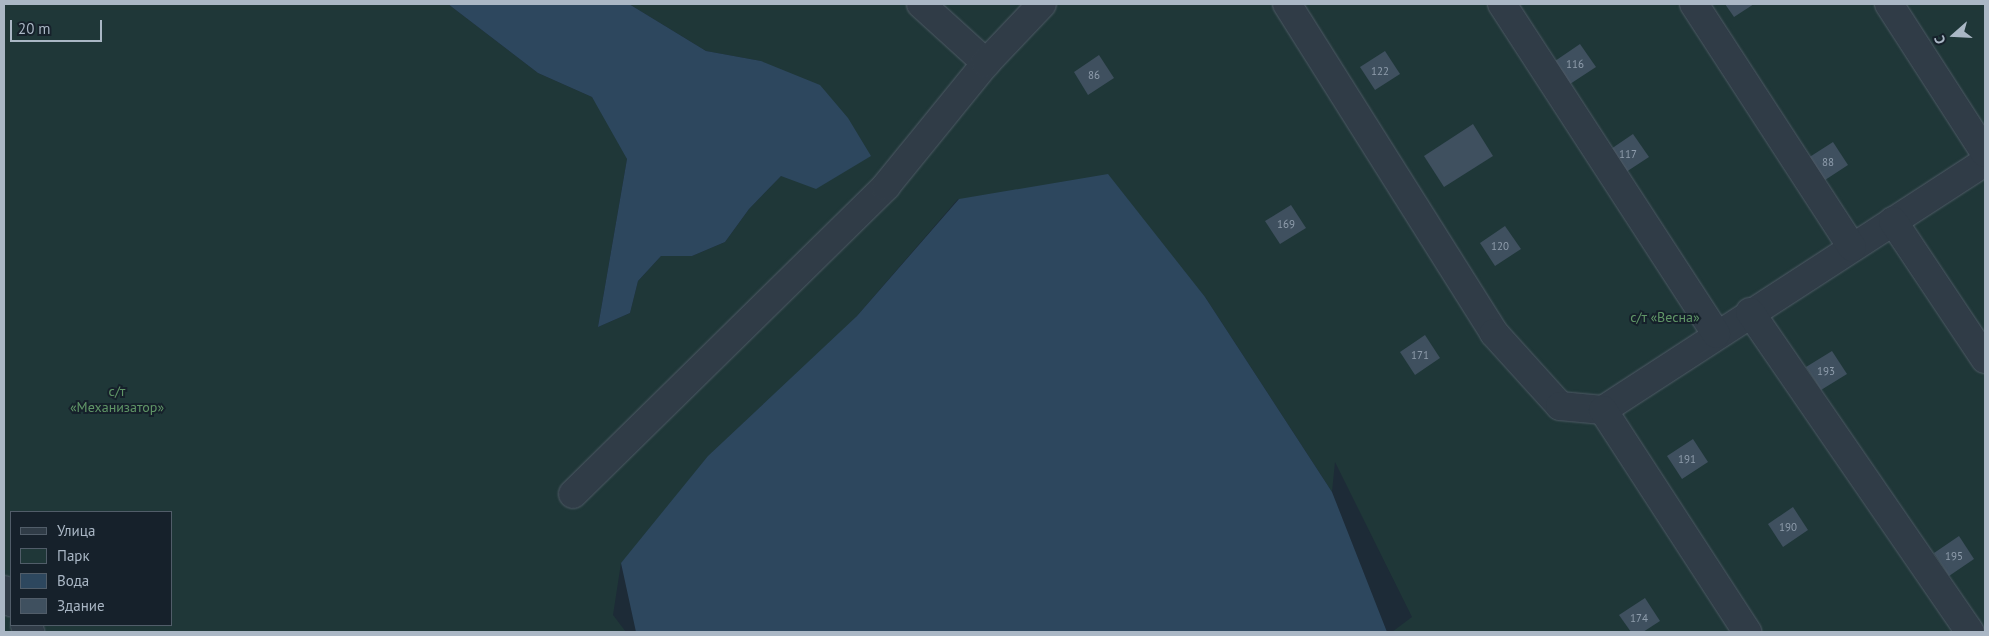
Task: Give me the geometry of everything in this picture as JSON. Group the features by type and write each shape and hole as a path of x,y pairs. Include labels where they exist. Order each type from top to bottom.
{"lane":[{"path":"921,4 986,63"},
{"path":"573,494 886,186 986,63 1042,4"},
{"path":"1287,4 1494,334 1560,406 1603,410 1716,334 1985,162"},
{"path":"1502,4 1716,334"},
{"path":"1694,4 1852,247"},
{"path":"1889,4 1985,152"},
{"path":"1893,221 1985,359"},
{"path":"1750,312 1970,632"},
{"path":"1603,410 1747,632"}],"green space":[{"path":"4,4 448,4 538,73 592,97 615,131 627,159 598,327 630,313 638,281 661,256 692,256 725,242 749,209 781,176 761,61 706,51 629,4 1985,4 1985,632 1392,632 1412,617 1335,462 1332,492 1205,297 958,199 857,316 621,563 613,615 626,632 4,632"}],"water":[{"path":"448,4 629,4 706,51 761,61 820,85 848,118 871,156 816,189 781,176 749,209 725,242 692,256 661,256 638,281 630,313 598,327 627,159 592,97 538,73"},
{"path":"1108,174 1205,297 1332,492 1387,632 636,632 621,563 708,456 857,316 959,199"}],"building":[{"path":"1725,4 1754,4 1734,17"},
{"path":"1580,44 1596,67 1570,84 1555,61"},
{"path":"1385,51 1400,74 1375,90 1360,67"},
{"path":"1099,55 1114,78 1088,95 1074,72"},
{"path":"1473,124 1493,156 1444,187 1424,156"},
{"path":"1633,134 1649,157 1623,174 1608,151"},
{"path":"1833,142 1848,165 1822,182 1808,158"},
{"path":"1291,205 1306,228 1280,244 1265,221"},
{"path":"1505,226 1521,249 1495,266 1480,243"},
{"path":"1425,335 1440,358 1415,375 1400,352"},
{"path":"1832,351 1847,374 1821,390 1806,367"},
{"path":"1693,439 1708,462 1682,479 1667,456"},
{"path":"1793,507 1808,530 1783,547 1768,524"},
{"path":"1959,536 1974,559 1949,576 1934,553"},
{"path":"1645,598 1660,621 1643,632 1631,632 1619,615"}],"park label":[{"name":"с/т «Весна»","path":"1665,317"},
{"name":"с/т «Механизатор»","path":"117,400"}]}
